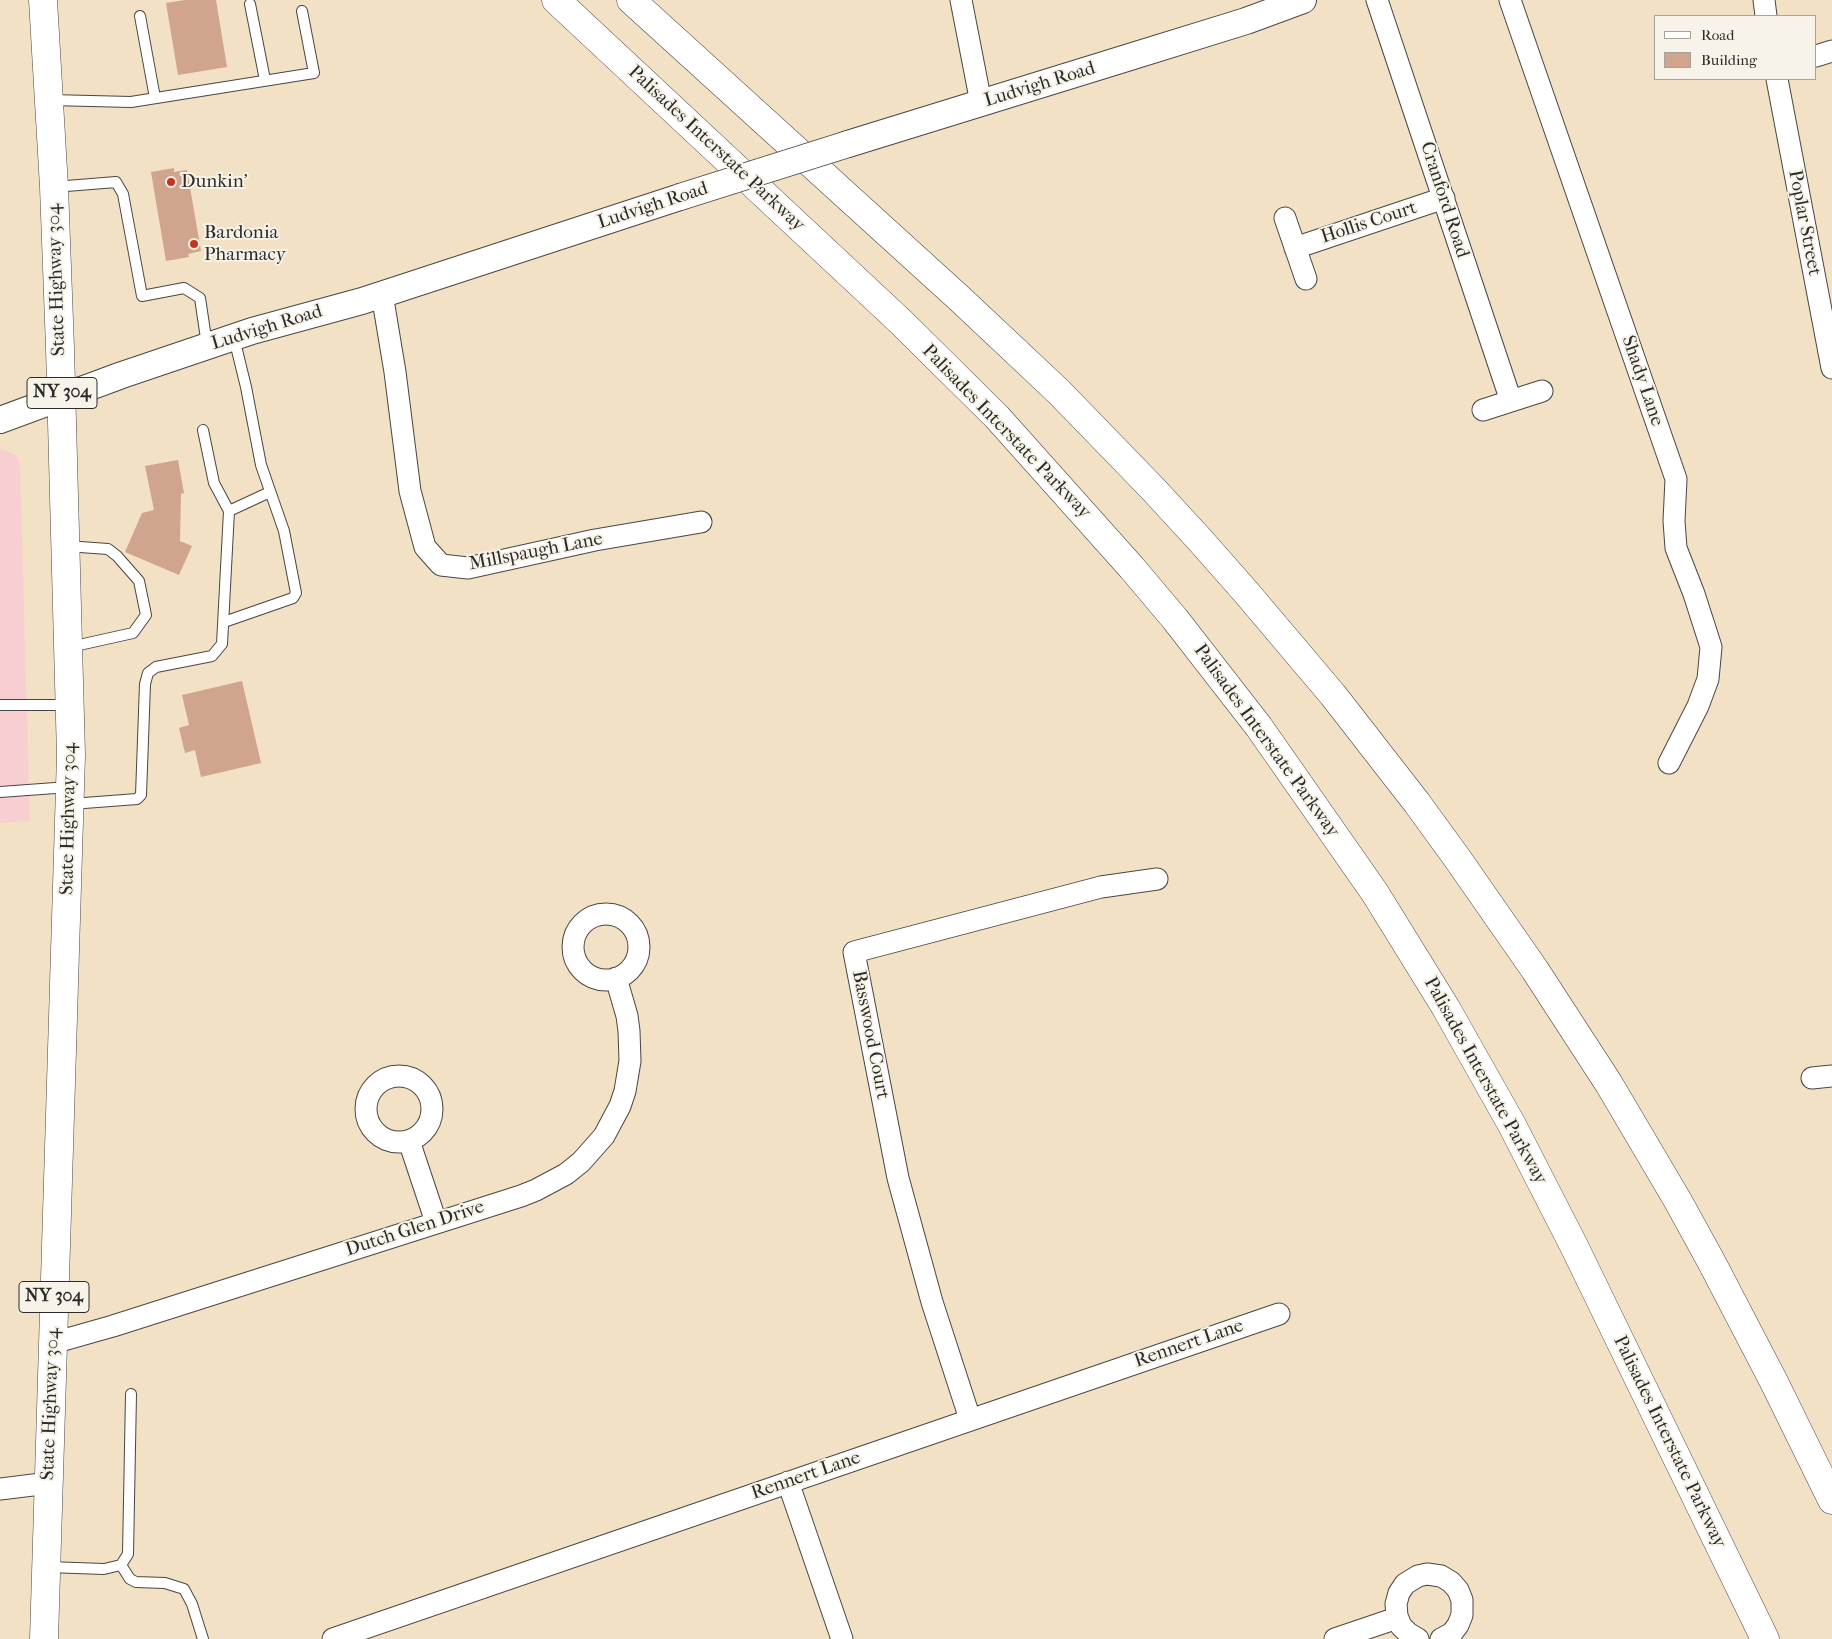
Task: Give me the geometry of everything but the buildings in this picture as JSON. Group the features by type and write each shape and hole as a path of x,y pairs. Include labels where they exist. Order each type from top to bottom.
{"main road":[{"name":"State Highway 304","path":"43,0 54,187 62,397 71,796 44,1639"},
{"name":"Palisades Interstate Parkway","path":"556,0 894,315 997,417 1132,568 1187,634 1259,727 1375,893 1446,1008 1508,1116 1574,1246 1764,1639"},
{"path":"631,0 959,298 1059,392 1193,533 1245,591 1332,695 1411,795 1463,866 1535,970 1614,1092 1711,1261 1774,1382 1832,1500"}],"street":[{"path":"961,0 981,103"},
{"name":"Ludvigh Road","path":"0,420 207,346 382,294 680,197 1208,32 1303,0"},
{"name":"Cranford Road","path":"1377,0 1511,401"},
{"name":"Shady Lane","path":"1510,0 1676,479 1674,521 1676,548 1694,594 1711,647 1708,679 1698,706 1669,762"},
{"path":"1764,0 1766,15"},
{"path":"1817,56 1832,51"},
{"name":"Poplar Street","path":"1776,80 1832,368"},
{"name":"Hollis Court","path":"1295,248 1444,198"},
{"path":"1285,218 1306,279"},
{"name":"Millspaugh Lane","path":"382,294 395,372 410,491 425,547 441,565 468,568 595,540 701,522"},
{"path":"1484,410 1542,391"},
{"name":"Basswood Court","path":"970,1419 932,1302 898,1178 854,952 1101,887 1157,878"},
{"name":"Dutch Glen Drive","path":"53,1343 114,1326 536,1190 552,1183 581,1162 604,1136 616,1114 625,1091 630,1061 627,1016 616,978"},
{"path":"409,1141 436,1222"},
{"name":"Rennert Lane","path":"333,1639 1279,1314"},
{"path":"788,1482 842,1639"},
{"path":"0,1489 49,1483"},
{"path":"1418,1639 1404,1630 1397,1618 1397,1598 1405,1584 1423,1574 1441,1576 1451,1582 1458,1590 1462,1600 1463,1610 1456,1627 1452,1633 1441,1639"},
{"path":"1335,1639 1397,1618"}],"lane":[{"path":"250,4 265,80"},
{"path":"49,100 131,102 314,72 302,11"},
{"path":"140,16 155,98"},
{"path":"54,187 116,182 123,194 142,296 184,288 200,298 207,346"},
{"path":"224,622 296,596 284,531 261,465 246,387 234,338"},
{"path":"0,792 137,799 141,795 145,684 148,673 156,667 212,656 222,644 229,511 214,483 203,430"},
{"path":"229,511 270,492"},
{"path":"66,546 108,549 117,556 139,581 146,615 133,633 69,647"},
{"path":"0,705 70,704"},
{"path":"46,1567 104,1569 121,1565 128,1554 131,1394"},
{"path":"121,1565 130,1579 136,1582 165,1583 184,1589 192,1604 203,1639"}],"shaded area":[{"path":"0,448 17,456 20,466 30,821 0,823"}],"place":[{"name":"Dunkin'","path":"171,182"},
{"name":"Bardonia Pharmacy","path":"194,244"}]}
